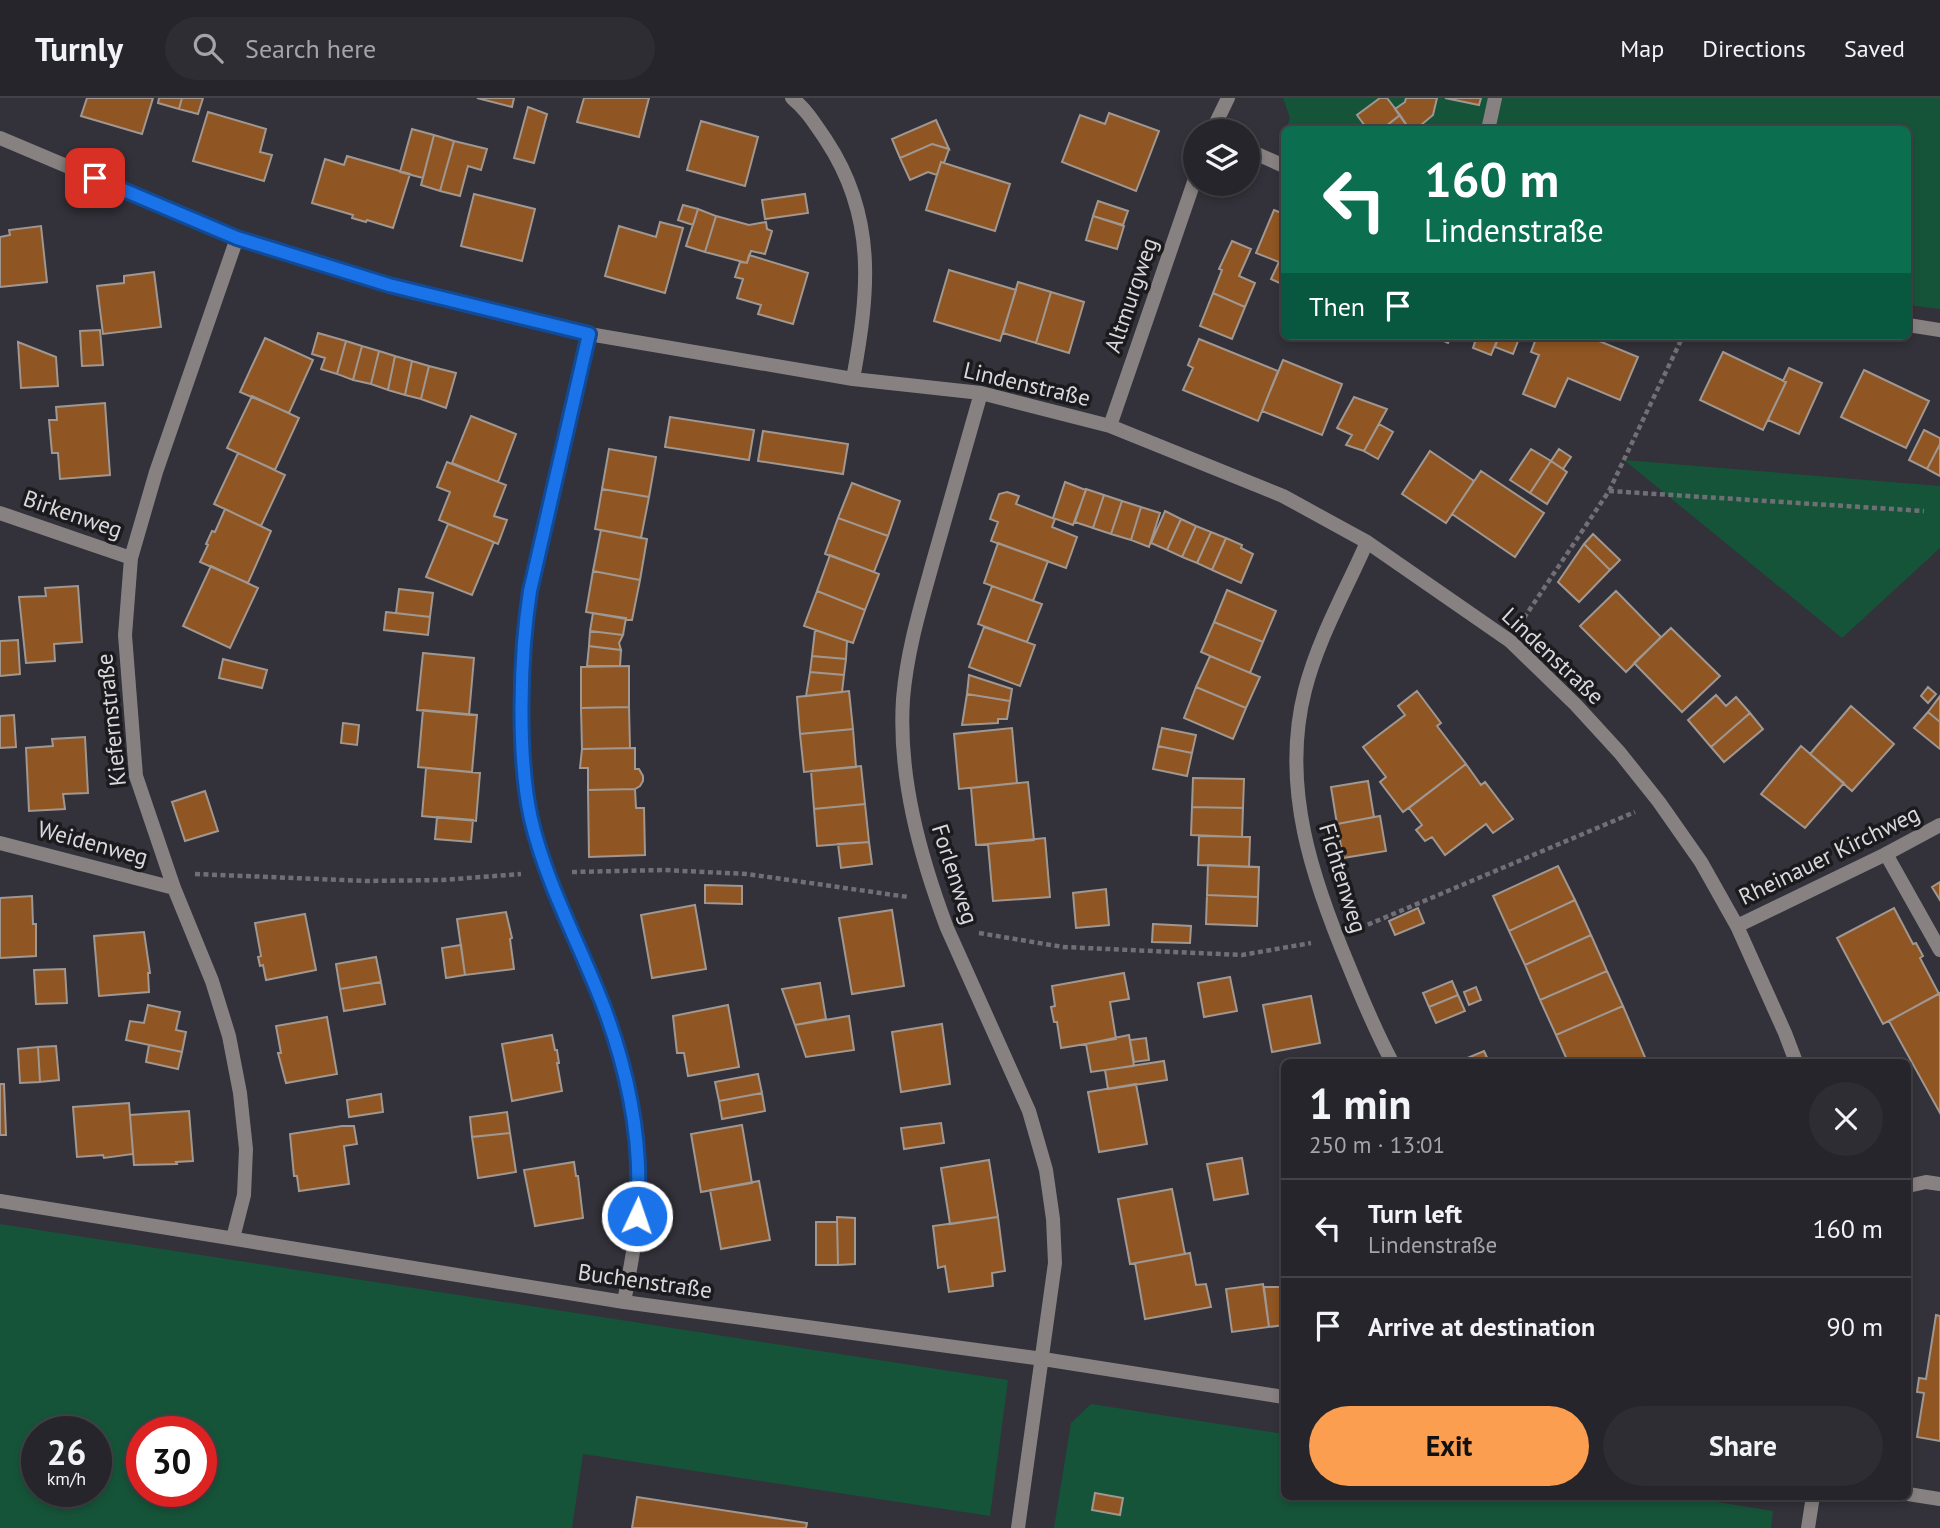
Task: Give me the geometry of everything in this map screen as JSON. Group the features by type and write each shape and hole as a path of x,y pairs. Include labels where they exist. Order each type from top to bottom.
{"street":[{"path":"792,98 805,108 833,150 856,197 866,255 864,320 853,379"},
{"path":"1218,119 1228,98"},
{"path":"1489,126 1495,98"},
{"name":"Lindenstraße","path":"0,138 237,238 389,285 589,334 853,379 981,393 1110,426 1283,496 1367,542 1510,640 1620,753 1701,862 1737,926 1795,1059"},
{"path":"1260,155 1281,165"},
{"name":"Altmurgweg","path":"1110,426 1189,196"},
{"name":"Kiefernstraße","path":"233,1238 244,1195 246,1149 240,1093 229,1036 212,981 174,888 136,776 125,635 131,558 156,472 237,238"},
{"path":"1911,325 1940,330"},
{"path":"589,334 530,591 525,625 524,764 531,818 547,872 605,1012 625,1075 636,1126 639,1190 635,1243 624,1302"},
{"name":"Forlenweg","path":"981,393 909,649 903,701 905,755 912,816 947,928 1029,1111 1046,1170 1053,1219 1055,1264 1017,1528"},
{"name":"Birkenweg","path":"0,513 131,558"},
{"name":"Fichtenweg","path":"1367,542 1317,655 1305,691 1298,733 1297,782 1302,830 1313,874 1337,938 1391,1059"},
{"name":"Rheinauer Kirchweg","path":"1737,926 1940,825"},
{"name":"Weidenweg","path":"0,843 174,888"},
{"path":"1886,854 1940,950"},
{"path":"1911,1185 1935,1181"},
{"name":"Buchenstraße","path":"0,1201 624,1302 1043,1359 1281,1397"},
{"path":"1911,1494 1940,1499"},
{"path":"1808,1528 1812,1500"}],"path":[{"path":"1510,640 1609,491 1681,340"},
{"path":"1609,491 1924,511"},
{"path":"947,928 1063,947 1242,955 1337,938 1659,802"}],"green space":[{"path":"1283,98 1940,98 1940,309 1911,305 1911,126 1287,126 1290,118"},
{"path":"1624,460 1940,486 1940,548 1842,638"},
{"path":"0,1224 1008,1380 990,1516 583,1454 572,1528 0,1528"},
{"path":"1091,1404 1281,1434 1281,1500 1704,1500 1773,1511 1771,1528 1054,1528 1071,1423"}],"building":[{"path":"87,98 153,98 142,134 81,116"},
{"path":"159,98 182,98 179,109 158,103"},
{"path":"182,98 203,98 198,114 179,109"},
{"path":"477,98 514,98 512,107"},
{"path":"584,98 649,98 639,137 577,122"},
{"path":"1380,98 1387,98 1400,115 1386,126 1365,126 1357,115"},
{"path":"1406,98 1437,98 1433,115 1420,126 1407,126 1395,109 1405,102"},
{"path":"1445,98 1481,98 1479,105"},
{"path":"528,107 547,114 534,163 514,158"},
{"path":"208,112 266,129 260,152 272,155 264,181 193,161"},
{"path":"1109,113 1159,131 1136,191 1062,162 1080,115 1105,124"},
{"path":"1400,115 1407,126 1386,126"},
{"path":"936,120 949,149 932,144 900,158 892,139"},
{"path":"701,121 758,137 745,186 687,170"},
{"path":"412,129 434,135 423,178 400,172"},
{"path":"434,135 454,141 440,191 421,185"},
{"path":"454,141 487,149 481,170 468,166 460,196 440,191"},
{"path":"932,144 949,149 937,175 928,172 910,180 900,158"},
{"path":"347,156 410,174 393,228 352,218 353,215 312,203 325,159 344,165"},
{"path":"941,162 1010,184 995,231 926,210"},
{"path":"474,194 535,209 522,261 461,246"},
{"path":"805,194 808,213 765,219 762,200"},
{"path":"1098,201 1128,211 1123,225 1093,216"},
{"path":"683,205 698,209 693,225 678,220"},
{"path":"698,209 716,216 705,252 686,246"},
{"path":"1274,210 1281,213 1281,284 1271,279 1279,262 1256,253"},
{"path":"716,216 749,225 766,222 767,229 772,231 765,254 751,251 747,263 705,252"},
{"path":"1093,216 1124,226 1117,249 1086,240"},
{"path":"660,222 683,228 665,293 605,276 619,226 656,237"},
{"path":"41,226 47,282 0,287 0,237 10,235 9,230"},
{"path":"1232,241 1251,249 1239,276 1255,283 1245,307 1213,293 1222,270 1219,269"},
{"path":"749,255 808,273 793,324 758,314 761,305 737,298 743,279 735,277 740,262 747,263"},
{"path":"949,270 1016,290 1000,341 934,321"},
{"path":"154,272 161,327 103,334 97,286 124,283 124,276"},
{"path":"1018,282 1051,292 1036,343 1003,333"},
{"path":"1051,292 1084,302 1069,353 1036,343"},
{"path":"1213,293 1245,307 1232,339 1200,326"},
{"path":"100,330 103,365 82,366 80,331"},
{"path":"318,333 346,341 337,374 321,369 325,358 312,354"},
{"path":"265,338 313,360 289,413 240,392"},
{"path":"1199,339 1278,371 1258,421 1183,390 1193,368 1188,365"},
{"path":"1476,340 1497,340 1491,355 1473,348"},
{"path":"1498,340 1518,340 1513,354 1495,347"},
{"path":"1536,340 1597,340 1638,357 1620,400 1568,378 1555,407 1523,394 1539,355 1531,352"},
{"path":"346,341 362,346 353,380 337,374"},
{"path":"18,342 56,357 58,386 21,388"},
{"path":"362,346 379,351 371,384 353,380"},
{"path":"379,351 395,356 388,390 371,384"},
{"path":"1723,352 1786,382 1763,430 1700,400"},
{"path":"395,356 412,361 405,395 388,390"},
{"path":"1283,360 1342,384 1322,435 1262,411"},
{"path":"412,361 429,366 421,399 405,395"},
{"path":"429,366 456,373 446,408 421,399"},
{"path":"1789,368 1822,383 1799,434 1768,420 1786,382 1783,381"},
{"path":"1864,370 1929,401 1906,448 1841,417"},
{"path":"252,396 299,418 275,470 227,448"},
{"path":"1354,397 1387,409 1364,451 1346,445 1352,435 1337,428"},
{"path":"105,403 110,475 60,479 58,453 52,453 49,420 57,420 56,407"},
{"path":"471,416 516,434 498,482 452,463"},
{"path":"670,417 754,430 749,460 665,447"},
{"path":"1379,424 1393,432 1378,459 1364,451"},
{"path":"1924,430 1940,438 1940,444 1927,469 1909,460"},
{"path":"763,431 848,444 843,474 758,461"},
{"path":"1940,444 1940,476 1927,469"},
{"path":"609,449 656,457 649,497 602,489"},
{"path":"1531,449 1551,461 1530,493 1510,480"},
{"path":"1559,449 1571,457 1563,469 1551,461"},
{"path":"1430,451 1474,481 1446,523 1402,494"},
{"path":"238,453 285,475 261,526 214,504"},
{"path":"1551,461 1567,472 1547,504 1530,493"},
{"path":"447,462 506,485 494,516 507,520 498,544 439,520 450,492 437,487"},
{"path":"1481,471 1544,513 1515,557 1452,514"},
{"path":"1065,482 1086,490 1073,525 1053,518"},
{"path":"852,483 900,501 888,536 838,518"},
{"path":"602,489 649,497 641,538 595,529"},
{"path":"1086,489 1104,495 1093,528 1075,522"},
{"path":"1007,492 1019,496 1016,504 1055,519 1052,527 1077,537 1066,568 991,541 998,522 990,519 999,494"},
{"path":"1104,495 1122,501 1111,534 1093,528"},
{"path":"1122,501 1141,507 1131,540 1111,534"},
{"path":"1141,507 1160,513 1149,547 1131,540"},
{"path":"225,509 271,531 248,583 200,562 212,531 215,532"},
{"path":"1165,511 1181,519 1167,550 1151,543"},
{"path":"838,518 888,536 874,572 825,554"},
{"path":"1181,519 1196,526 1182,557 1167,550"},
{"path":"448,524 494,542 472,595 426,577"},
{"path":"1196,526 1211,532 1197,563 1182,557"},
{"path":"601,530 647,539 640,580 593,571"},
{"path":"1211,532 1226,538 1212,570 1197,563"},
{"path":"1593,534 1620,560 1610,570 1584,544"},
{"path":"1226,538 1242,545 1241,548 1253,554 1241,583 1212,570"},
{"path":"998,543 1048,561 1033,601 984,583"},
{"path":"1584,544 1610,570 1579,602 1558,582"},
{"path":"830,555 879,574 865,610 817,591"},
{"path":"211,566 258,588 230,648 183,626"},
{"path":"593,571 640,580 632,620 586,612"},
{"path":"78,586 82,642 54,644 55,661 26,663 19,597 46,596 45,588"},
{"path":"992,586 1042,604 1027,642 978,624"},
{"path":"399,589 433,593 430,617 396,613"},
{"path":"1227,590 1276,611 1263,642 1214,622"},
{"path":"817,591 865,610 853,643 804,626"},
{"path":"1616,591 1661,637 1626,672 1580,626"},
{"path":"386,612 430,617 428,635 384,630"},
{"path":"593,613 626,618 623,635 590,631"},
{"path":"1214,622 1263,642 1250,673 1201,652"},
{"path":"984,627 1035,645 1020,686 969,667"},
{"path":"1671,628 1720,676 1682,712 1634,663"},
{"path":"815,630 847,641 846,659 812,656"},
{"path":"590,631 623,635 619,643 621,650 589,646"},
{"path":"18,640 20,674 0,676 0,641"},
{"path":"589,646 621,650 620,666 587,666"},
{"path":"423,653 474,658 469,715 417,710"},
{"path":"812,656 846,659 844,675 810,672"},
{"path":"1210,656 1260,677 1246,708 1196,687"},
{"path":"223,659 267,670 262,688 219,678"},
{"path":"629,666 629,707 581,708 581,667"},
{"path":"810,672 844,675 842,692 806,696"},
{"path":"969,675 1012,689 1010,701 967,694"},
{"path":"1196,687 1246,708 1233,739 1184,718"},
{"path":"1928,687 1936,694 1928,703 1921,696"},
{"path":"849,691 853,729 800,734 797,697"},
{"path":"1417,691 1441,723 1437,726 1466,764 1403,812 1380,782 1386,777 1363,747 1405,715 1398,706"},
{"path":"967,694 1010,701 1007,719 998,719 998,723 962,725"},
{"path":"1716,695 1726,706 1736,697 1750,713 1711,747 1688,720"},
{"path":"1940,696 1940,722 1928,712"},
{"path":"1851,706 1894,744 1852,791 1810,754"},
{"path":"629,707 630,748 582,749 581,708"},
{"path":"423,710 477,715 472,772 418,767"},
{"path":"1928,712 1940,722 1940,749 1914,728"},
{"path":"1750,713 1763,729 1724,762 1711,747"},
{"path":"14,715 16,747 0,748 0,716"},
{"path":"343,723 359,725 357,745 341,743"},
{"path":"1012,728 1017,783 959,789 954,734"},
{"path":"1162,728 1196,735 1192,753 1158,746"},
{"path":"853,729 856,767 804,772 800,734"},
{"path":"85,737 88,793 63,794 65,809 29,811 26,748 53,746 52,739"},
{"path":"1158,746 1192,753 1187,776 1153,769"},
{"path":"1801,746 1844,783 1805,828 1761,794"},
{"path":"635,748 635,769 639,769 643,776 640,786 635,789 588,790 588,768 580,768 582,749"},
{"path":"1466,764 1481,785 1485,782 1513,819 1493,833 1486,824 1445,855 1432,837 1425,841 1416,830 1422,825 1409,808"},
{"path":"861,766 865,804 814,809 811,771"},
{"path":"426,768 480,773 476,821 422,816"},
{"path":"1193,778 1244,779 1243,808 1192,807"},
{"path":"1368,781 1374,817 1337,824 1331,787"},
{"path":"1028,782 1034,840 976,845 971,788"},
{"path":"635,789 636,808 644,808 645,855 589,857 588,790"},
{"path":"205,791 218,831 185,841 172,802"},
{"path":"865,804 869,842 817,846 814,809"},
{"path":"1192,807 1243,808 1242,837 1191,835"},
{"path":"1380,816 1386,851 1343,858 1337,824"},
{"path":"437,817 473,820 471,842 435,839"},
{"path":"1199,836 1250,837 1249,867 1198,865"},
{"path":"1045,838 1050,897 993,901 988,844"},
{"path":"869,842 872,864 841,868 838,844"},
{"path":"1208,865 1259,867 1258,897 1207,895"},
{"path":"1558,866 1575,900 1509,931 1493,896"},
{"path":"1940,882 1940,900 1932,887"},
{"path":"705,885 742,886 742,904 705,903"},
{"path":"1106,889 1109,925 1076,928 1073,893"},
{"path":"1207,895 1258,897 1257,926 1206,924"},
{"path":"32,896 33,924 36,924 36,956 0,958 0,898"},
{"path":"1575,900 1591,935 1525,965 1509,931"},
{"path":"695,905 706,969 652,978 641,915"},
{"path":"1418,908 1424,923 1395,935 1389,921"},
{"path":"1894,908 1913,944 1916,943 1923,956 1920,958 1939,994 1883,1024 1837,938"},
{"path":"892,910 904,986 852,994 839,918"},
{"path":"506,912 512,938 514,969 465,975 457,919"},
{"path":"305,914 316,970 266,980 258,957 261,956 255,923"},
{"path":"1153,924 1191,926 1190,943 1152,942"},
{"path":"144,932 150,973 149,992 99,996 94,936"},
{"path":"1591,935 1607,971 1540,1000 1525,965"},
{"path":"461,945 465,975 446,978 442,948"},
{"path":"376,957 381,982 340,989 336,964"},
{"path":"65,969 67,1003 36,1004 34,970"},
{"path":"1607,971 1623,1006 1556,1035 1540,1000"},
{"path":"1124,973 1129,999 1110,1002 1116,1039 1061,1048 1057,1022 1054,1022 1051,1007 1055,1006 1052,986"},
{"path":"1230,977 1237,1011 1204,1017 1198,983"},
{"path":"1452,981 1458,995 1429,1007 1423,993"},
{"path":"381,982 385,1004 344,1011 340,989"},
{"path":"820,983 826,1019 795,1025 782,989"},
{"path":"1476,987 1481,1000 1469,1005 1464,992"},
{"path":"1940,993 1940,1113 1911,1059 1889,1021"},
{"path":"1458,995 1465,1011 1436,1023 1429,1007"},
{"path":"1311,996 1320,1043 1272,1052 1263,1005"},
{"path":"148,1005 180,1012 176,1030 186,1032 182,1052 126,1040 130,1021 144,1023"},
{"path":"728,1005 739,1067 688,1076 684,1053 677,1053 673,1016"},
{"path":"1623,1006 1646,1059 1567,1059 1556,1035"},
{"path":"849,1016 854,1050 806,1057 795,1025"},
{"path":"327,1017 337,1074 286,1083 278,1053 281,1053 276,1026"},
{"path":"942,1024 950,1084 901,1092 892,1032"},
{"path":"552,1035 557,1050 562,1091 512,1101 502,1044"},
{"path":"1129,1035 1134,1066 1091,1072 1086,1044"},
{"path":"1146,1038 1149,1060 1134,1062 1130,1040"},
{"path":"149,1045 182,1052 178,1069 146,1062"},
{"path":"56,1046 59,1080 40,1082 38,1047"},
{"path":"38,1047 40,1082 20,1083 18,1049"},
{"path":"1484,1051 1488,1059 1465,1059"},
{"path":"1164,1061 1167,1080 1108,1089 1105,1070"},
{"path":"758,1074 762,1093 719,1101 715,1082"},
{"path":"0,1084 4,1084 6,1135 0,1135"},
{"path":"1136,1084 1147,1144 1099,1152 1088,1092"},
{"path":"762,1093 765,1111 722,1119 719,1101"},
{"path":"381,1094 383,1112 349,1117 347,1100"},
{"path":"129,1103 133,1154 104,1158 103,1155 77,1157 73,1107"},
{"path":"189,1111 193,1161 134,1165 130,1115"},
{"path":"507,1112 510,1133 472,1137 470,1117"},
{"path":"941,1123 944,1143 904,1149 901,1128"},
{"path":"742,1125 752,1183 701,1192 691,1134"},
{"path":"354,1126 357,1144 344,1146 349,1184 299,1191 297,1176 294,1176 290,1134"},
{"path":"510,1133 516,1172 478,1178 472,1137"},
{"path":"1242,1158 1248,1194 1214,1200 1207,1164"},
{"path":"989,1160 998,1217 950,1224 941,1168"},
{"path":"574,1162 583,1218 535,1226 524,1170"},
{"path":"759,1181 770,1240 721,1249 710,1190"},
{"path":"1172,1189 1185,1254 1130,1264 1118,1199"},
{"path":"837,1217 855,1218 855,1264 838,1265"},
{"path":"998,1217 1005,1271 992,1273 993,1286 949,1292 945,1266 938,1268 933,1226"},
{"path":"816,1222 837,1222 838,1265 816,1265"},
{"path":"1190,1253 1196,1285 1206,1284 1211,1307 1145,1319 1135,1263"},
{"path":"1263,1284 1269,1327 1232,1332 1226,1289"},
{"path":"1264,1287 1281,1287 1281,1325 1269,1327"},
{"path":"1936,1315 1940,1316 1940,1441 1917,1437 1924,1393 1917,1392 1919,1378 1926,1379"},
{"path":"1095,1493 1123,1498 1120,1515 1092,1510"},
{"path":"637,1497 807,1523 806,1528 632,1528"}],"route":[{"path":"95,178 237,238 389,285 589,334 530,591 525,625 524,764 531,818 547,872 605,1012 625,1075 636,1126 639,1190 637,1216"}]}
